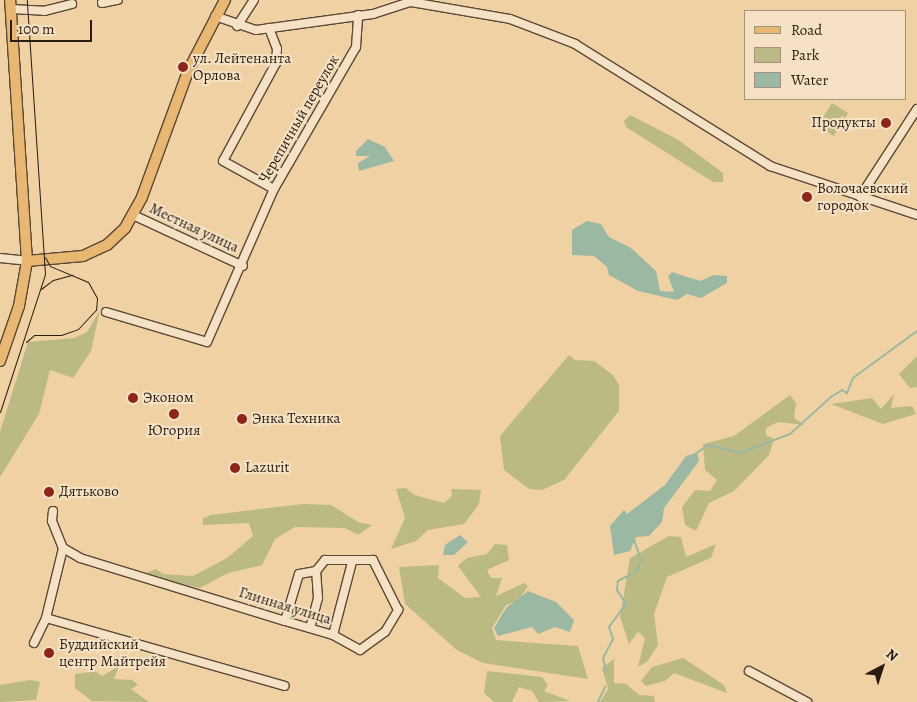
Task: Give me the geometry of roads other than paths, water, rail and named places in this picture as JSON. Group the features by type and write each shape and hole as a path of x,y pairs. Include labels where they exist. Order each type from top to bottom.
{"main road":[{"path":"27,261 92,253 115,239 133,215 188,71 225,0"},
{"path":"0,361 19,306 27,261 11,4"}],"street":[{"path":"102,3 118,0"},
{"path":"237,26 254,0"},
{"path":"215,16 237,26 269,28 358,15 404,1 531,25 575,44 770,166 917,215"},
{"path":"11,4 35,4 66,9 72,4"},
{"name":"Черепичный переулок","path":"106,312 205,343 243,266 274,188 356,47 358,15"},
{"path":"269,28 277,49 276,63 224,158 226,167 274,188"},
{"path":"860,197 917,109"},
{"name":"Местная улица","path":"133,215 243,266"},
{"path":"0,258 27,261"},
{"path":"34,644 46,618 63,548 52,521 53,511"},
{"name":"Глинная улица","path":"63,548 80,558 285,622 333,635 360,650 375,641 398,614 379,566 366,557 352,562 325,560 313,571"},
{"path":"333,635 352,562"},
{"path":"285,622 299,574 313,571 318,598 310,628"},
{"path":"46,618 284,686"},
{"path":"750,672 807,702"}],"water":[{"path":"368,139 385,147 394,161 359,171 358,163 370,156 356,156 356,151"},
{"path":"587,221 601,224 609,237 631,248 656,271 660,291 674,292 668,276 672,272 700,281 714,275 727,276 727,283 701,298 687,294 677,300 638,291 609,275 607,267 594,256 572,255 572,230"},
{"path":"697,453 699,461 664,508 662,522 649,536 636,537 630,551 614,555 610,526 624,510 627,514 665,485 686,456"},
{"path":"460,535 468,542 454,555 443,555 445,545"},
{"path":"528,591 556,602 574,620 570,632 555,627 538,634 532,627 498,636 494,628 506,608"}],"waterway":[{"path":"694,455 708,445 740,453 790,434 831,397 842,390 847,393 853,378 917,331"},
{"path":"606,671 603,658 613,639 609,627 626,604 617,590 618,581 636,572 641,560 634,540"},
{"path":"598,702 605,687"}],"tram line":[{"path":"0,412 45,274 27,0"},
{"path":"26,342 34,335 61,335 78,329 96,310 97,298 88,282 50,266 45,257"},
{"path":"41,289 53,280 72,275"}],"place":[{"name":"ул. Лейтенанта Орлова","path":"183,67"},
{"name":"Продукты","path":"886,123"},
{"name":"Волочаевский городок","path":"807,197"},
{"name":"Эконом","path":"133,398"},
{"name":"Югория","path":"174,414"},
{"name":"Энка Техника","path":"242,419"},
{"name":"Lazurit","path":"235,468"},
{"name":"Дятьково","path":"49,492"},
{"name":"Буддийский центр Майтрейя","path":"49,653"}]}
